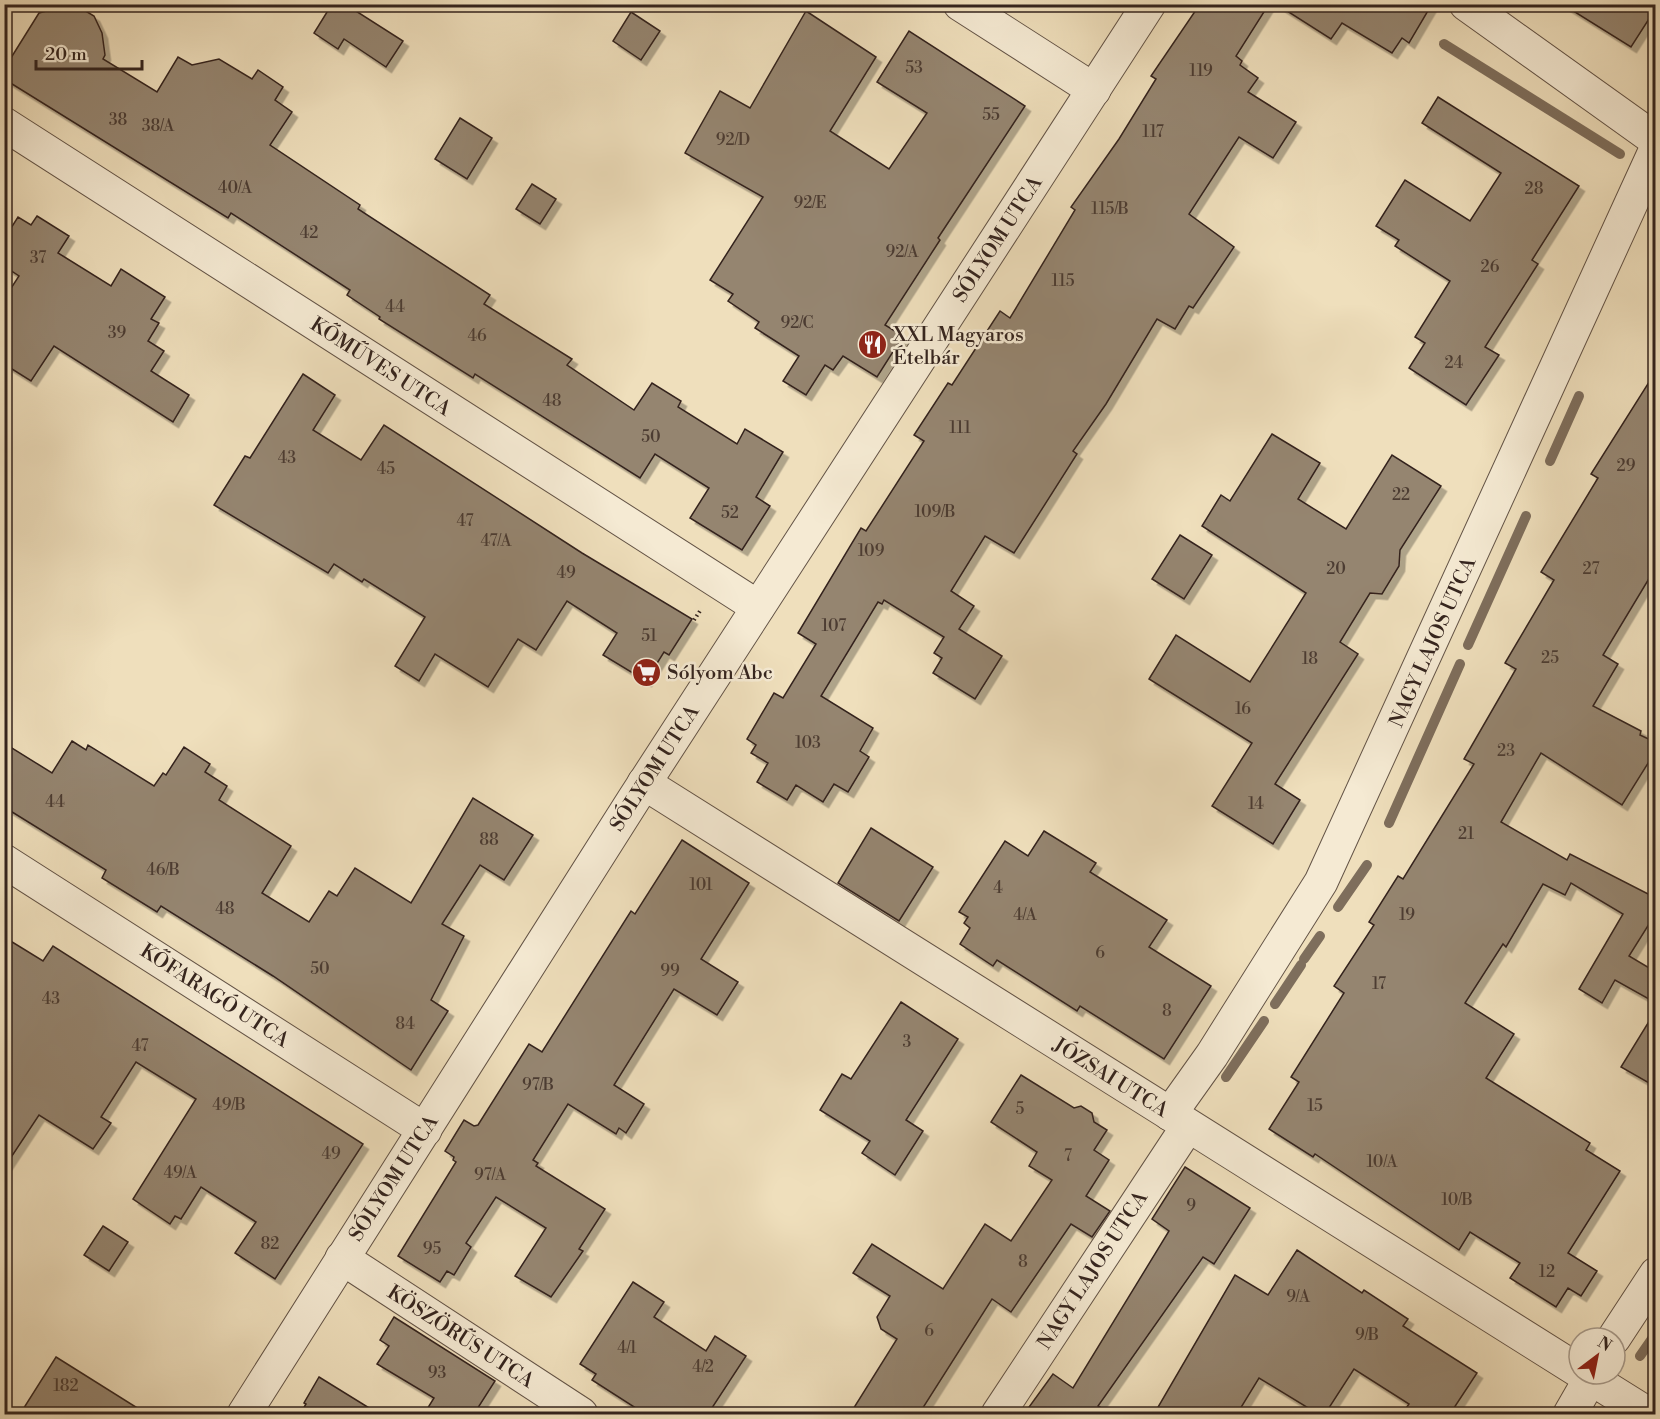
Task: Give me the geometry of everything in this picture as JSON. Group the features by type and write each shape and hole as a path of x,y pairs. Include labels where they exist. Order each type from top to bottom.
{"street":[{"path":"960,4 1094,90"},
{"name":"SÓLYOM UTCA","path":"244,1414 644,783 1149,4"},
{"path":"1466,4 1656,140"},
{"name":"KŐMŰVES UTCA","path":"4,124 758,607"},
{"name":"NAGY LAJOS UTCA","path":"998,1414 1179,1120 1224,1036 1321,882 1656,149"},
{"name":"JÓZSAI UTCA","path":"644,783 1567,1362"},
{"name":"KŐFARAGÓ UTCA","path":"4,861 425,1130"},
{"name":"KÖSZÖRŰS UTCA","path":"342,1258 581,1414"},
{"path":"1622,1326 1656,1274"},
{"path":"1570,1414 1581,1386"},
{"name":"JÓZSAI UTCA","path":"1605,1386 1648,1414"}],"building":[{"path":"332,4 345,4 403,41 386,67 344,39 338,49 314,33"},
{"path":"1200,4 1269,4 1236,56 1242,61 1240,65 1258,78 1248,92 1296,122 1273,158 1239,137 1189,214 1234,247 1193,308 1189,306 1175,329 1157,319 1106,404 1073,451 1077,454 1014,553 985,536 951,591 974,606 959,629 1002,656 975,699 933,673 942,658 934,653 944,637 884,600 882,604 878,602 821,696 873,728 860,751 869,757 848,792 834,784 823,802 796,785 787,800 757,782 768,763 751,753 756,745 747,739 774,693 783,698 816,644 798,633 861,528 866,531 924,441 914,435 948,383 952,385 1000,311 1010,318 1075,210 1071,207 1119,139 1156,79 1151,76"},
{"path":"1276,4 1432,4 1409,43 1402,38 1392,53 1342,23 1331,39"},
{"path":"1562,4 1656,4 1656,8 1631,47"},
{"path":"61,7 79,7 94,16 102,33 105,55 103,59 157,92 178,57 192,65 219,59 252,79 258,70 283,87 275,100 292,112 270,145 360,205 358,209 490,295 484,304 572,359 567,365 634,410 652,383 681,401 678,407 737,444 745,429 783,452 756,497 770,506 742,550 690,518 709,488 655,454 640,478 475,374 473,378 379,319 380,317 347,295 350,290 231,213 228,218 4,79 4,69 39,13"},
{"path":"806,11 876,57 830,131 889,169 927,113 877,82 909,31 1025,106 938,238 940,240 885,325 903,336 877,377 843,356 833,370 825,365 806,395 783,381 799,356 755,328 759,322 728,301 733,294 710,280 763,197 685,153 720,91 750,108"},
{"path":"631,12 660,31 641,60 613,41"},
{"path":"1438,97 1579,186 1532,260 1538,264 1485,347 1499,355 1466,405 1409,368 1425,343 1415,337 1450,281 1395,246 1399,240 1376,226 1405,180 1470,221 1501,173 1422,123"},
{"path":"460,118 492,138 467,179 435,159"},
{"path":"532,184 556,199 540,224 516,209"},
{"path":"37,216 69,236 58,253 111,286 121,269 165,297 151,319 159,323 148,341 164,351 151,371 189,395 173,422 54,346 31,381 4,364 4,299 19,276 4,266 4,239 18,217 31,225"},
{"path":"1656,371 1656,567 1603,655 1618,664 1593,706 1641,731 1640,735 1653,741 1649,748 1655,752 1622,805 1541,753 1501,822 1567,860 1570,854 1656,898 1656,913 1629,956 1656,972 1656,1003 1615,980 1602,1003 1579,989 1623,914 1571,883 1565,895 1543,884 1506,947 1503,944 1465,1003 1514,1034 1486,1078 1590,1143 1586,1150 1620,1171 1568,1253 1597,1271 1581,1296 1568,1288 1556,1307 1510,1278 1520,1263 1470,1232 1459,1250 1315,1154 1313,1157 1269,1129 1299,1082 1291,1077 1344,993 1334,986 1374,925 1369,922 1398,876 1403,879 1474,764 1464,759 1516,669 1505,663 1554,580 1541,572 1598,478 1591,474"},
{"path":"303,374 335,395 313,430 361,460 384,425 582,553 692,619 669,655 664,652 646,681 603,655 617,633 567,601 536,650 518,639 488,687 435,654 419,681 395,666 425,617 364,579 362,582 334,564 328,573 214,505 245,456 250,458"},
{"path":"1272,434 1320,463 1298,499 1346,529 1392,455 1441,486 1400,550 1399,566 1382,594 1370,593 1340,642 1358,654 1275,784 1300,800 1273,844 1212,806 1252,743 1149,679 1176,635 1250,682 1306,593 1202,526 1221,495 1230,501"},
{"path":"1180,535 1212,555 1184,599 1152,579"},
{"path":"72,741 86,750 88,745 154,786 163,773 166,775 184,747 210,764 205,772 227,786 219,800 291,846 262,893 309,922 329,891 337,896 355,868 411,903 473,798 533,835 504,880 480,865 442,924 464,936 431,1000 448,1011 411,1070 273,976 161,906 157,912 102,878 106,870 4,807 4,743 52,773"},
{"path":"871,828 933,867 899,921 838,883"},
{"path":"1044,831 1096,863 1090,872 1167,920 1149,947 1211,986 1164,1059 1080,1006 1077,1011 997,960 993,966 960,944 970,928 964,923 968,917 959,912 1005,841 1028,856"},
{"path":"682,840 749,883 701,959 738,982 717,1015 674,989 614,1085 644,1104 626,1133 619,1128 616,1134 568,1104 533,1160 538,1163 536,1166 605,1209 579,1249 583,1251 551,1297 515,1276 546,1228 496,1197 466,1243 471,1247 454,1275 447,1271 440,1282 398,1256 456,1162 453,1160 454,1157 445,1151 464,1120 474,1126 478,1125 529,1044 542,1052 631,911 635,914"},
{"path":"4,937 43,961 53,946 363,1144 275,1279 235,1253 256,1222 201,1187 181,1219 175,1216 170,1224 133,1199 196,1099 136,1062 101,1117 111,1123 93,1149 39,1115 4,1168"},
{"path":"901,1002 958,1039 906,1120 923,1131 895,1175 862,1153 870,1141 820,1110 842,1074 851,1079"},
{"path":"1656,1010 1656,1087 1621,1067"},
{"path":"1021,1075 1074,1108 1081,1106 1092,1113 1094,1122 1107,1130 1094,1150 1109,1160 1086,1196 1110,1211 1092,1237 1071,1224 1011,1312 992,1299 919,1414 850,1414 897,1339 881,1329 877,1317 890,1296 853,1273 872,1244 943,1289 985,1224 1011,1241 1052,1180 1029,1166 1037,1152 991,1122"},
{"path":"1185,1167 1250,1208 1214,1264 1203,1257 1098,1406 1111,1414 1024,1414 1053,1374 1073,1388 1169,1231 1152,1219"},
{"path":"103,1226 128,1242 109,1271 84,1255"},
{"path":"1297,1250 1362,1293 1364,1290 1408,1319 1403,1326 1477,1373 1450,1414 1402,1414 1409,1404 1354,1369 1325,1414 1318,1414 1259,1378 1237,1414 1154,1414 1235,1275 1268,1295"},
{"path":"633,1282 664,1302 654,1317 706,1351 715,1336 746,1356 708,1414 645,1414 592,1380 596,1374 580,1364"},
{"path":"394,1317 495,1381 474,1414 424,1414 434,1398 377,1364 389,1346 380,1340"},
{"path":"56,1357 147,1414 20,1414"},
{"path":"319,1377 379,1414 300,1414"}],"waterway":[{"path":"1444,44 1620,154"},
{"path":"1550,461 1579,396"},
{"path":"1468,645 1526,516"},
{"path":"1389,823 1460,664"},
{"path":"1338,907 1367,865"},
{"path":"1304,959 1320,936"},
{"path":"1275,1004 1301,965"},
{"path":"1226,1077 1264,1021"},
{"path":"1640,1356 1656,1333"}],"place":[{"name":"XXL Magyaros Ételbár","path":"872,345"},
{"name":"Sólyom Abc","path":"646,672"}]}
